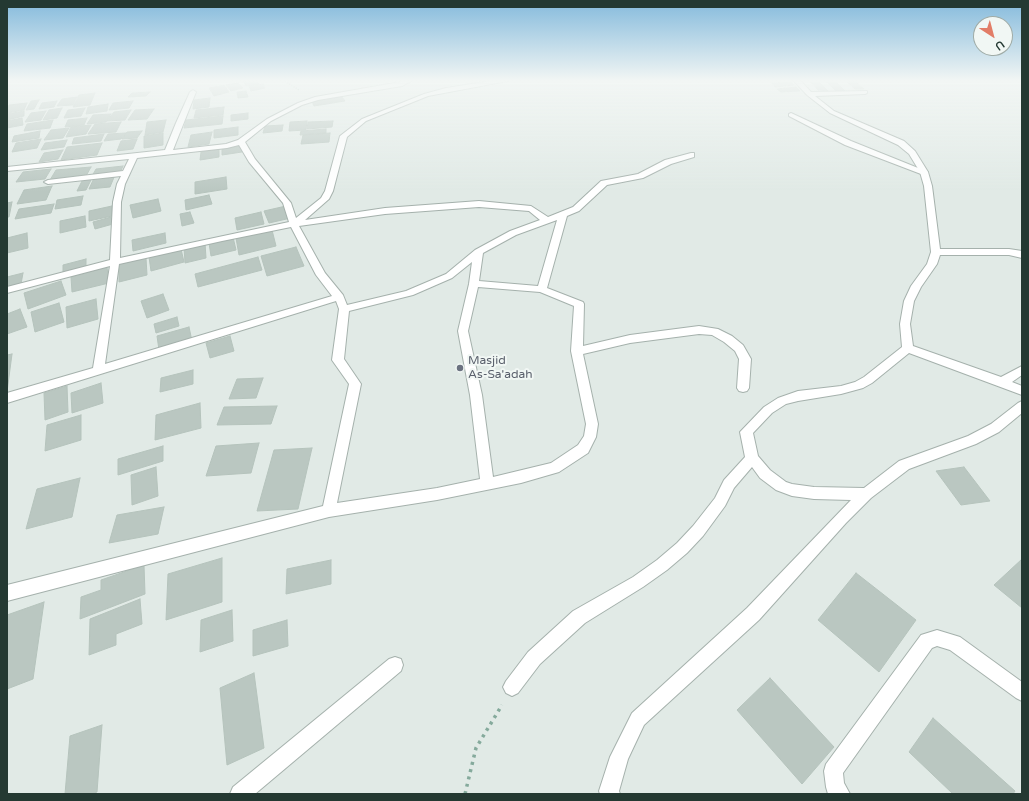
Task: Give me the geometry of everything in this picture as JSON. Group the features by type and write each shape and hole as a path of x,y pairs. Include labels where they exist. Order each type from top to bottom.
{"street":[{"path":"168,153 182,117"},
{"path":"7,169 218,148 241,142 275,117"},
{"path":"294,224 325,199 329,191 344,136 364,120 370,117"},
{"path":"795,117 848,143 924,172"},
{"path":"842,117 901,143 912,153 924,172 928,186 936,252 932,264 916,286 909,301 905,324 905,335 908,348"},
{"path":"241,142 252,160 287,203 294,224 314,264 339,297 344,309 338,360 355,384 329,511"},
{"path":"344,309 409,293 449,276 478,252 513,233 576,209 604,183 640,176 668,162 691,155"},
{"path":"98,370 115,262 118,192 134,156"},
{"path":"48,182 126,173"},
{"path":"7,290 115,262 222,238 294,224 385,211 479,204 531,209 547,221"},
{"path":"542,290 563,215"},
{"path":"478,252 474,284 463,331 476,394 487,483"},
{"path":"936,252 1021,253"},
{"path":"7,593 329,511 437,494 521,477 554,468 568,460 583,449 590,438 592,424 577,351 579,304 542,290 474,284"},
{"path":"7,398 339,297"},
{"path":"577,351 630,339 699,330 714,332 728,338 739,348 745,359 743,388"},
{"path":"908,348 1002,382 1022,391"},
{"path":"866,494 792,490 781,486 774,482 752,458 746,432 768,410 782,400 798,396 841,390 859,385 868,380 908,348"},
{"path":"1002,382 1022,370"},
{"path":"610,794 609,791 619,757 638,720 753,614 841,518 866,494 904,465 972,440 995,428 1022,406"},
{"path":"512,687 534,658 579,617 638,582 662,565 682,548 698,531 720,502 729,484 752,458"},
{"path":"840,794 835,786 833,771 927,641 937,638 954,643 1022,692"},
{"path":"240,794 395,665"}],"path":[{"path":"465,794 476,748 512,687"}],"building":[{"path":"7,117 18,117 7,120"},
{"path":"28,117 42,117 41,120 25,122"},
{"path":"45,117 57,117 57,118 43,120"},
{"path":"91,117 109,117 106,122 87,124"},
{"path":"110,117 127,117 125,120 107,121"},
{"path":"130,117 148,117 147,119 128,120"},
{"path":"223,117 222,124 184,128 186,120"},
{"path":"231,117 248,117 248,119 231,121"},
{"path":"22,118 23,125 7,128 7,121"},
{"path":"87,118 84,125 65,127 68,120"},
{"path":"53,120 50,128 24,131 27,124"},
{"path":"166,120 163,132 145,135 147,122"},
{"path":"307,121 306,130 289,131 290,122"},
{"path":"333,121 332,127 307,129 308,122"},
{"path":"121,122 116,132 88,134 95,124"},
{"path":"91,125 86,134 66,137 71,127"},
{"path":"283,125 282,131 263,133 265,126"},
{"path":"238,127 238,135 214,138 214,130"},
{"path":"69,128 63,138 44,140 51,130"},
{"path":"326,129 326,133 300,135 301,131"},
{"path":"40,131 39,138 12,142 14,136"},
{"path":"142,131 137,138 122,139 127,132"},
{"path":"212,132 209,144 188,147 191,135"},
{"path":"126,133 121,139 104,141 108,134"},
{"path":"163,133 163,145 144,148 144,136"},
{"path":"330,133 329,142 301,144 303,135"},
{"path":"104,134 101,141 72,144 74,138"},
{"path":"41,139 37,148 12,152 16,143"},
{"path":"137,139 133,149 117,151 121,141"},
{"path":"67,140 64,147 41,150 45,143"},
{"path":"102,143 97,155 61,160 67,147"},
{"path":"242,146 242,152 222,155 222,149"},
{"path":"219,149 219,157 200,160 201,152"},
{"path":"63,150 58,159 39,162 44,153"},
{"path":"123,166 120,173 92,176 96,169"},
{"path":"91,167 86,176 50,180 56,170"},
{"path":"51,169 45,179 16,182 23,172"},
{"path":"115,175 110,187 89,189 94,178"},
{"path":"226,177 227,189 195,194 195,182"},
{"path":"92,178 86,190 77,191 83,179"},
{"path":"52,186 46,200 17,204 24,190"},
{"path":"209,195 212,204 186,210 185,200"},
{"path":"83,196 81,205 55,209 57,200"},
{"path":"158,199 161,211 133,218 130,205"},
{"path":"12,202 9,217 7,217 7,203"},
{"path":"54,204 51,213 15,219 19,209"},
{"path":"112,206 112,216 89,221 89,211"},
{"path":"286,206 291,218 269,223 264,211"},
{"path":"190,212 194,223 182,226 180,214"},
{"path":"261,212 264,224 237,230 235,218"},
{"path":"85,216 86,227 60,233 60,221"},
{"path":"111,217 113,224 95,229 93,222"},
{"path":"272,230 276,246 239,255 236,238"},
{"path":"27,233 28,248 7,253 7,238"},
{"path":"165,233 166,243 133,251 132,240"},
{"path":"233,237 236,250 211,256 209,243"},
{"path":"205,243 206,258 185,263 184,247"},
{"path":"296,247 304,266 267,276 261,256"},
{"path":"181,249 184,262 151,271 149,257"},
{"path":"258,257 262,270 198,287 195,274"},
{"path":"146,258 147,275 119,282 119,264"},
{"path":"86,259 86,269 63,274 63,265"},
{"path":"107,267 109,283 72,292 71,277"},
{"path":"23,273 21,284 7,287 7,277"},
{"path":"61,281 66,295 28,309 24,293"},
{"path":"163,294 169,310 147,318 141,301"},
{"path":"96,299 98,319 67,328 66,307"},
{"path":"59,303 64,322 35,332 31,312"},
{"path":"20,309 27,327 7,334 7,314"},
{"path":"177,317 179,326 156,333 154,324"},
{"path":"189,327 192,341 159,350 157,336"},
{"path":"230,336 234,351 210,358 206,343"},
{"path":"12,354 7,392 7,355"},
{"path":"193,370 193,384 160,392 161,378"},
{"path":"263,378 256,398 229,399 237,379"},
{"path":"101,383 103,403 72,413 71,393"},
{"path":"67,386 68,412 45,420 44,393"},
{"path":"200,403 201,428 155,440 156,415"},
{"path":"277,406 271,424 217,425 224,407"},
{"path":"81,415 81,440 45,451 47,425"},
{"path":"259,443 251,473 206,476 216,446"},
{"path":"163,446 163,461 118,475 118,459"},
{"path":"312,448 298,509 257,511 274,450"},
{"path":"156,467 158,496 132,505 131,475"},
{"path":"964,467 990,501 961,505 936,471"},
{"path":"80,478 72,517 26,529 37,489"},
{"path":"164,507 158,534 109,543 117,515"},
{"path":"222,558 222,602 166,620 168,574"},
{"path":"1022,559 1022,608 994,585"},
{"path":"331,560 331,584 286,594 287,569"},
{"path":"144,565 145,594 80,619 81,597 101,590 101,580"},
{"path":"856,573 916,620 879,672 818,620"},
{"path":"140,599 142,624 116,634 116,645 89,655 90,619"},
{"path":"44,602 33,679 7,689 7,615"},
{"path":"232,610 233,641 200,652 201,620"},
{"path":"287,620 288,646 253,656 253,630"},
{"path":"254,673 264,748 227,765 220,688"},
{"path":"770,678 834,747 802,784 737,710"},
{"path":"933,718 1015,791 1013,794 953,794 909,752"},
{"path":"102,725 97,792 92,794 65,794 70,736"}],"place":[{"name":"Masjid As-Sa'adah","path":"460,368"}]}
